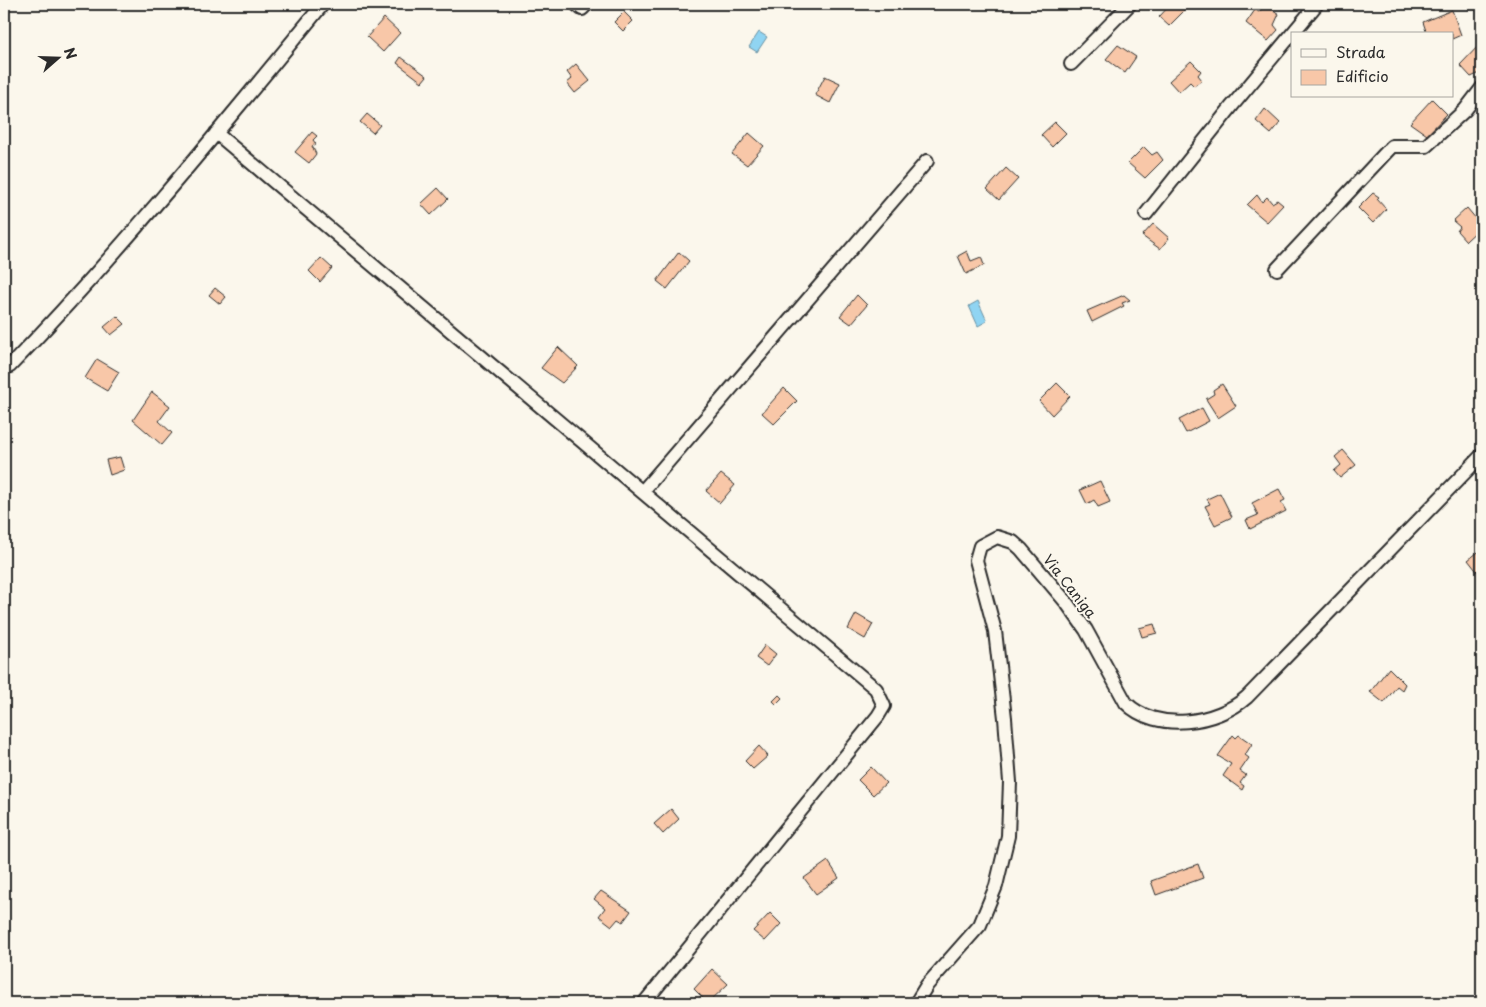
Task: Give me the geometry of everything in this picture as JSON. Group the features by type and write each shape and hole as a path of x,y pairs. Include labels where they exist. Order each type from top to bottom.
{"street":[{"path":"4,368 10,366 43,331 216,133 323,4"},
{"path":"576,4 582,9 587,4"},
{"path":"1071,64 1130,4"},
{"path":"1294,32 1317,4"},
{"path":"1146,214 1291,35"},
{"path":"1278,269 1392,146 1426,146 1465,110 1482,88"},
{"path":"216,133 876,689 884,706 878,716 644,1003"},
{"path":"642,492 927,161"},
{"name":"Via Caniga","path":"916,1003 927,985 980,925 996,886 1008,836 1010,782 995,631 976,560 976,553 984,541 997,537 1004,538 1021,549 1033,562 1086,630 1126,703 1134,710 1151,719 1173,721 1198,719 1220,714 1243,700 1482,455"}],"water":[{"path":"759,32 767,37 757,52 749,47"},
{"path":"978,301 987,321 978,326 969,306"}],"building":[{"path":"1171,4 1182,4 1180,5 1184,11 1169,26 1159,17"},
{"path":"1265,4 1279,14 1274,25 1278,30 1268,41 1246,23 1255,10 1259,12"},
{"path":"1452,10 1461,35 1454,38 1454,32 1426,32 1423,22"},
{"path":"624,12 633,21 623,31 614,22"},
{"path":"384,18 400,33 383,52 367,37"},
{"path":"1482,42 1482,72 1471,77 1460,65"},
{"path":"1118,45 1136,57 1125,73 1106,59"},
{"path":"401,57 427,76 422,82 397,63"},
{"path":"1191,61 1201,71 1198,75 1202,80 1194,86 1190,82 1179,92 1169,81"},
{"path":"576,64 590,81 575,93 567,83 572,79 567,72"},
{"path":"825,76 840,83 830,103 815,95"},
{"path":"1432,99 1447,114 1427,135 1410,123"},
{"path":"1265,109 1280,123 1271,134 1256,121"},
{"path":"367,114 380,125 373,133 360,122"},
{"path":"1055,122 1066,133 1052,147 1041,135"},
{"path":"312,132 317,136 313,140 316,144 312,146 316,154 309,163 295,152"},
{"path":"749,133 764,146 747,165 732,154"},
{"path":"1144,147 1152,155 1157,152 1163,160 1145,178 1128,163"},
{"path":"1006,168 1018,179 999,200 987,189"},
{"path":"438,188 448,199 431,215 421,204"},
{"path":"1373,193 1379,197 1377,199 1386,209 1373,223 1358,208"},
{"path":"1257,195 1262,202 1267,197 1272,203 1277,200 1283,205 1267,222 1247,205"},
{"path":"1467,208 1482,226 1466,241 1457,231 1460,227 1453,221"},
{"path":"1153,224 1169,238 1160,249 1142,236"},
{"path":"967,251 971,261 981,257 984,265 966,274 958,256"},
{"path":"679,252 689,261 667,289 657,281"},
{"path":"321,258 332,268 320,282 309,271"},
{"path":"215,288 226,297 220,304 209,295"},
{"path":"857,295 867,305 851,324 840,316"},
{"path":"1124,295 1130,300 1122,303 1124,306 1092,322 1087,311"},
{"path":"117,316 125,324 111,335 104,327"},
{"path":"558,347 578,366 562,383 541,368"},
{"path":"97,359 119,372 107,391 85,378"},
{"path":"1057,383 1070,396 1052,415 1039,401"},
{"path":"1222,384 1236,406 1218,418 1206,399 1214,394 1213,390"},
{"path":"784,388 797,401 774,424 762,413"},
{"path":"152,392 170,406 159,421 172,433 162,445 133,420"},
{"path":"1202,408 1209,421 1186,433 1179,420"},
{"path":"1343,450 1356,465 1340,478 1334,471 1341,465 1335,457"},
{"path":"120,457 124,470 110,475 106,460"},
{"path":"721,474 735,485 720,503 706,491"},
{"path":"1100,481 1110,502 1098,507 1094,500 1087,504 1080,490"},
{"path":"1279,489 1285,500 1281,502 1286,511 1250,529 1246,520 1258,515 1252,503"},
{"path":"1220,493 1232,517 1215,525 1205,506 1210,504 1207,499"},
{"path":"1482,549 1482,572 1479,574 1468,560"},
{"path":"856,614 873,624 865,639 848,629"},
{"path":"1154,624 1157,633 1142,637 1139,628"},
{"path":"765,645 776,654 767,666 756,658"},
{"path":"1389,668 1405,684 1402,690 1397,686 1384,703 1370,692"},
{"path":"779,695 782,698 776,704 773,701"},
{"path":"1233,735 1236,738 1239,735 1252,744 1245,755 1249,758 1240,771 1246,775 1240,783 1244,786 1242,790 1223,776 1231,764 1218,756"},
{"path":"759,746 768,756 753,769 745,761"},
{"path":"871,767 886,783 873,795 858,780"},
{"path":"671,809 679,819 663,834 654,824"},
{"path":"828,861 839,878 816,894 804,878"},
{"path":"1198,864 1203,878 1156,895 1151,881"},
{"path":"601,891 631,911 623,922 618,919 612,926 599,916 605,908 594,899"},
{"path":"770,913 781,924 765,941 753,931"},
{"path":"712,969 728,984 708,1003 694,989"}]}
